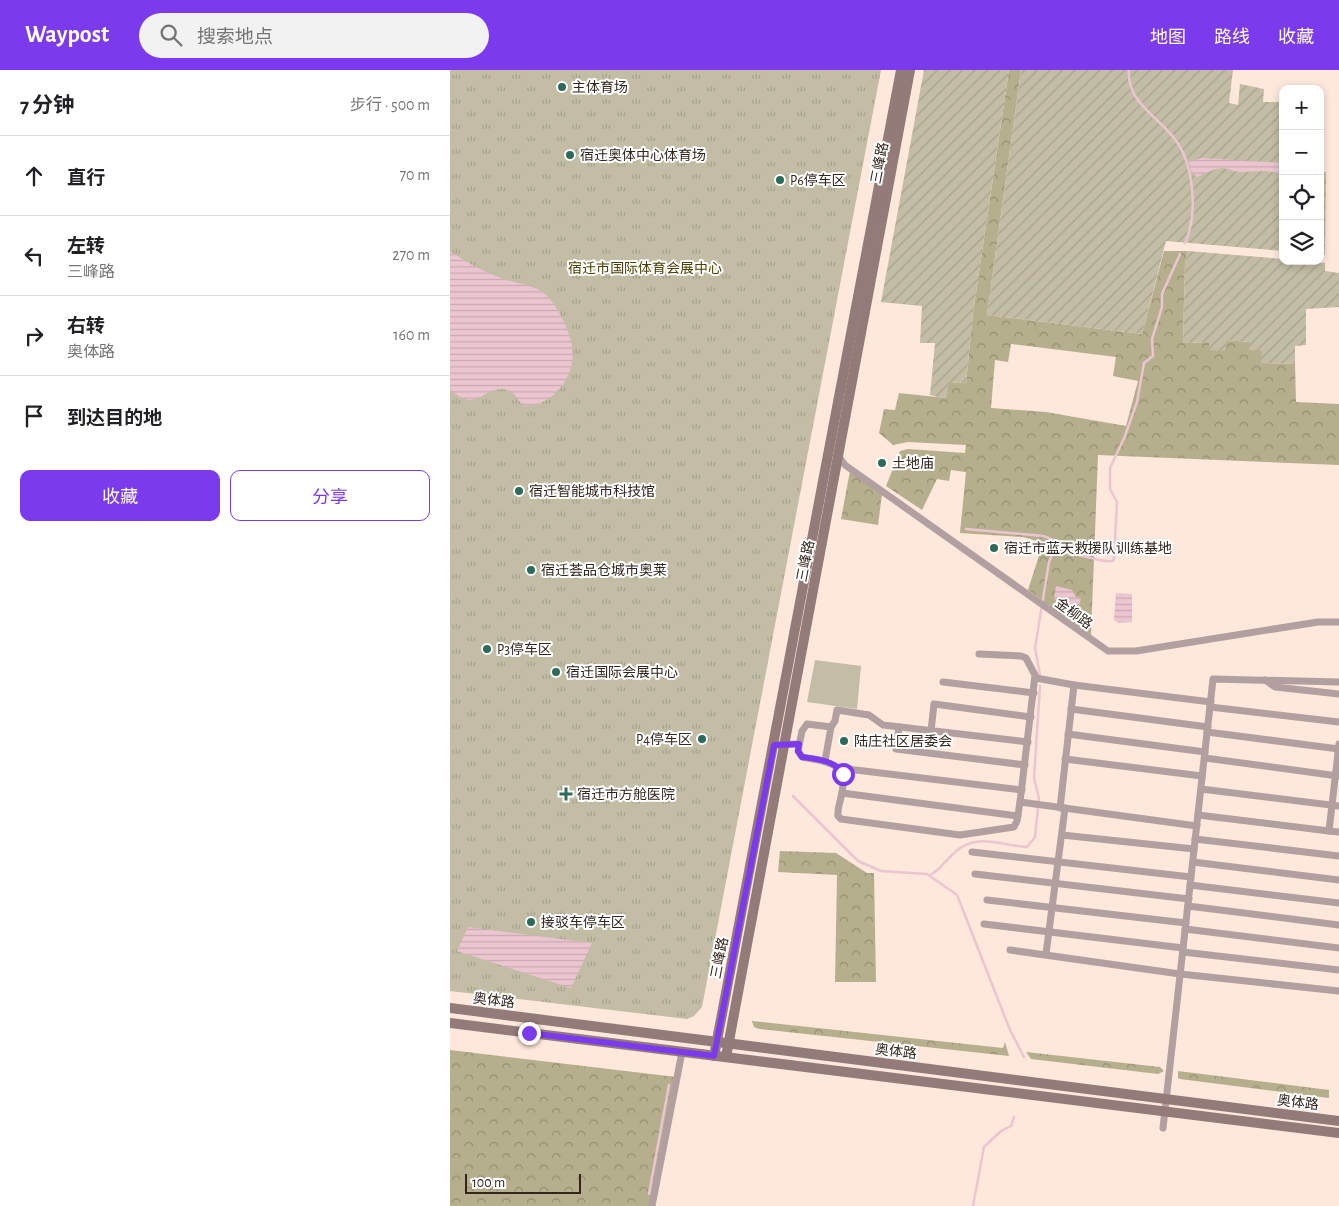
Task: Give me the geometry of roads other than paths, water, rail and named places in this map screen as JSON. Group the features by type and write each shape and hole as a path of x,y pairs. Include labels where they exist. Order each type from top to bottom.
{"main road":[{"name":"三峰路","path":"726,1057 779,745 901,70"},
{"name":"三峰路","path":"714,1056 839,457 910,70"},
{"name":"奥体路","path":"450,1008 1339,1121"},
{"name":"奥体路","path":"450,1023 1339,1133"}],"street":[{"name":"金柳路","path":"839,457 845,465 1096,644 1112,652 1150,649 1318,622 1339,622"},
{"path":"839,768 843,774 842,793 837,810 838,816 841,819 960,835 1014,827 1018,816 1022,790 1036,678 1026,658 979,654"},
{"path":"1036,678 1074,686 1339,722"},
{"path":"1163,1128 1213,679 1339,682"},
{"path":"1265,680 1275,687 1339,694"},
{"path":"943,682 1034,693"},
{"path":"1046,954 1062,835 1065,759 1074,686"},
{"path":"930,731 934,704 1031,717"},
{"path":"1071,709 1339,749"},
{"path":"825,761 830,727 835,721 836,710 869,715 879,724 1028,742"},
{"path":"830,727 807,724 802,731 799,744 798,751 802,757 825,761 839,768 1022,790"},
{"path":"899,727 896,749 1025,765"},
{"path":"1068,734 1337,775"},
{"path":"779,745 799,744"},
{"path":"1329,831 1336,806 1339,744"},
{"path":"1065,759 1202,776"},
{"path":"1201,789 1336,806"},
{"path":"842,793 1018,816"},
{"path":"1020,802 1197,826"},
{"path":"1198,815 1339,832"},
{"path":"1062,835 1194,849"},
{"path":"1195,839 1339,856"},
{"path":"972,852 1191,877"},
{"path":"1193,862 1339,880"},
{"path":"975,874 1055,883 1339,925"},
{"path":"1190,885 1339,902"},
{"path":"987,900 1052,907 1339,948"},
{"path":"984,924 1339,970"},
{"path":"1010,950 1180,974 1339,991"},
{"path":"652,1206 682,1052"}],"waterway":[{"path":"1129,70 1133,92 1177,142 1187,164 1193,205 1192,219 1185,243"},
{"path":"1040,675 1035,648 1049,562 1052,555 1067,553 1105,561 1113,561 1114,558 1117,502 1110,489 1110,468 1125,436 1137,402 1144,363 1153,356 1152,339 1162,307 1162,294 1180,254"},
{"path":"966,529 1044,536 1057,542 1068,553"},
{"path":"930,875 961,847 970,843 979,841 1027,847 1035,837 1039,798 1034,778 1040,686"},
{"path":"793,796 858,861 881,871 927,874 957,895 1010,1030 1024,1057"},
{"path":"649,1194 669,1085"},
{"path":"973,1206 984,1147 1001,1131 1011,1126 1014,1117"}],"place":[{"name":"主体育场","path":"562,87"},
{"name":"宿迁奥体中心体育场","path":"570,155"},
{"name":"P6停车区","path":"780,180"},
{"name":"土地庙","path":"882,463"},
{"name":"宿迁智能城市科技馆","path":"519,491"},
{"name":"宿迁市蓝天救援队训练基地","path":"994,548"},
{"name":"宿迁荟品仓城市奥莱","path":"531,570"},
{"name":"P3停车区","path":"487,649"},
{"name":"宿迁国际会展中心","path":"556,672"},
{"name":"P4停车区","path":"702,739"},
{"name":"陆庄社区居委会","path":"844,741"},
{"name":"宿迁市方舱医院","path":"566,794"},
{"name":"接驳车停车区","path":"531,922"}],"park label":[{"name":"宿迁市国际体育会展中心","path":"645,268"}]}
